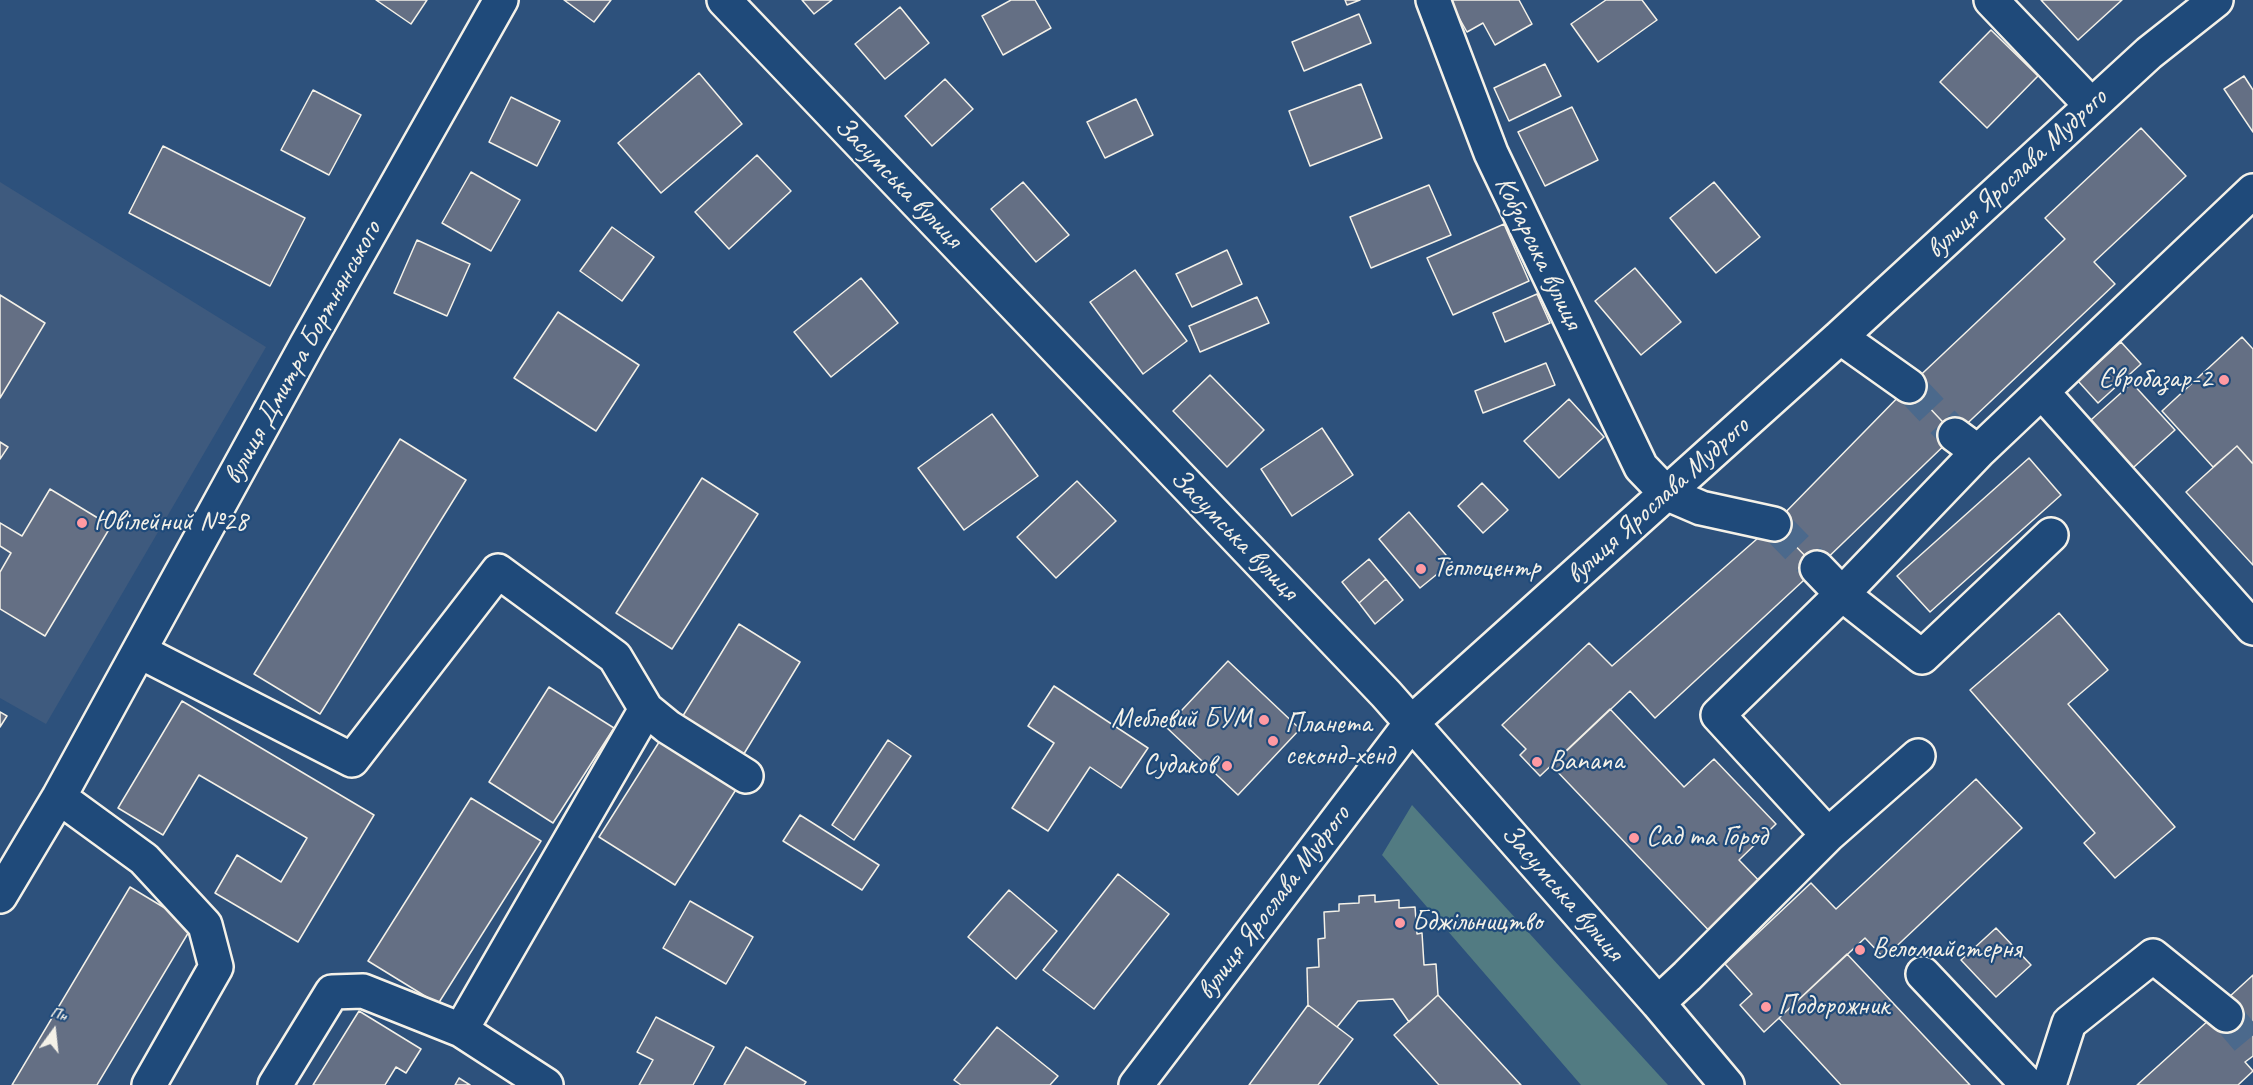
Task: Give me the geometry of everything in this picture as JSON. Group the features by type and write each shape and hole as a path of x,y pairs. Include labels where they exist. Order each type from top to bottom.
{"street":[{"name":"вулиця Дмитра Бортнянського","path":"0,896 59,797 307,344 501,0"},
{"name":"Засумська вулиця","path":"724,0 1412,722 1727,1085"},
{"name":"Кобзарська вулиця","path":"1433,0 1501,175 1641,467 1666,493"},
{"path":"1991,0 2091,105"},
{"name":"вулиця Ярослава Мудрого","path":"1136,1085 1412,722 1840,337 2091,105 2149,53 2216,0"},
{"path":"1828,834 1718,715 1842,594 1966,444 2042,392 2253,191"},
{"path":"1840,337 1909,386"},
{"path":"2042,392 2253,628"},
{"path":"1666,493 1701,508 1774,524"},
{"path":"1817,568 1842,594 1922,657 2051,535"},
{"path":"139,651 352,760 498,571 615,657 646,709 668,728 746,776"},
{"path":"461,1030 646,709"},
{"path":"1658,1003 1828,834 1918,756"},
{"path":"59,797 144,860 205,925 216,966 149,1085"},
{"path":"2049,1085 2069,1023 2153,956 2226,1015"},
{"path":"1923,974 2028,1085"},
{"path":"275,1085 332,992 363,991 461,1030 546,1085"}],"shaded area":[{"name":"Ювілейний №28","path":"0,182 266,347 46,724 0,698"}],"green space":[{"path":"1412,805 1668,1085 1581,1085 1382,855"}],"building":[{"path":"376,0 427,0 411,24"},
{"path":"564,0 611,0 594,22"},
{"path":"802,0 832,0 814,14"},
{"path":"1011,0 1035,0 1051,28 1003,55 982,16"},
{"path":"1345,0 1360,0 1347,5"},
{"path":"1449,0 1519,0 1532,24 1495,45 1483,23 1467,32"},
{"path":"1606,0 1642,0 1657,20 1598,62 1571,24"},
{"path":"2041,0 2122,0 2078,40"},
{"path":"900,7 929,43 885,79 855,44"},
{"path":"1359,14 1371,43 1304,71 1292,42"},
{"path":"1991,30 2038,76 1987,128 1940,82"},
{"path":"1545,64 1561,96 1509,121 1494,88"},
{"path":"699,73 742,124 661,193 618,143"},
{"path":"2244,76 2253,90 2253,132 2224,89"},
{"path":"945,79 973,109 932,146 905,116"},
{"path":"1361,84 1382,138 1310,166 1289,111"},
{"path":"313,90 361,115 329,175 281,150"},
{"path":"511,97 560,121 537,166 489,142"},
{"path":"1136,99 1153,135 1105,158 1087,122"},
{"path":"1572,107 1598,160 1545,186 1518,132"},
{"path":"2141,128 2186,176 2094,262 2115,284 1955,435 1909,386 2065,239 2045,218"},
{"path":"163,146 305,218 270,286 129,213"},
{"path":"757,155 791,191 729,249 695,212"},
{"path":"471,172 520,200 491,251 442,223"},
{"path":"1023,182 1069,235 1036,262 991,209"},
{"path":"1714,182 1760,237 1716,273 1670,218"},
{"path":"1429,185 1451,235 1371,268 1350,217"},
{"path":"1504,224 1529,281 1453,315 1427,258"},
{"path":"612,227 654,257 622,301 580,271"},
{"path":"417,240 470,264 447,316 394,293"},
{"path":"1227,250 1242,284 1192,307 1176,274"},
{"path":"1635,268 1681,322 1641,355 1595,301"},
{"path":"1135,270 1187,341 1143,374 1090,302"},
{"path":"861,278 898,323 831,377 794,332"},
{"path":"1537,294 1550,323 1505,342 1493,313"},
{"path":"0,295 45,323 0,398"},
{"path":"1257,297 1269,323 1200,352 1189,326"},
{"path":"558,312 639,365 596,431 514,378"},
{"name":"Євробазар-2","path":"2242,337 2253,349 2253,464 2237,446 2213,467 2162,411"},
{"path":"2121,342 2141,364 2098,403 2078,381"},
{"path":"1546,363 1555,385 1483,413 1475,391"},
{"path":"1210,375 1264,430 1227,467 1173,411"},
{"path":"2132,383 2175,430 2125,475 2082,428"},
{"path":"1909,386 1955,435 1817,568 1774,524"},
{"path":"1569,399 1604,437 1559,478 1524,441"},
{"path":"992,414 1038,476 964,530 918,468"},
{"path":"1322,428 1353,475 1292,516 1261,469"},
{"path":"400,439 466,480 320,714 254,674"},
{"path":"0,442 8,447 0,459"},
{"path":"2237,446 2253,464 2253,565 2186,492"},
{"path":"2029,458 2061,495 1930,612 1897,576"},
{"path":"702,478 758,514 672,649 616,613"},
{"path":"1077,481 1116,521 1056,578 1017,537"},
{"path":"1482,483 1508,510 1483,533 1458,506"},
{"path":"50,489 111,526 45,636 0,609 0,572 11,553 0,546 0,523 22,536"},
{"path":"1409,512 1452,562 1420,588 1379,539"},
{"path":"1774,524 1817,568 1655,718 1630,691 1540,776 1520,755 1526,749 1502,725 1589,643 1612,666"},
{"path":"1369,559 1386,579 1359,603 1342,582"},
{"path":"1386,579 1403,600 1375,624 1359,603"},
{"path":"2059,613 2108,670 2068,704 2175,827 2115,878 2084,843 2095,833 1970,690"},
{"path":"739,624 800,662 742,757 681,719"},
{"path":"1228,661 1300,729 1238,795 1166,727"},
{"path":"1054,686 1148,748 1121,788 1090,767 1048,831 1012,808 1054,743 1028,726"},
{"path":"549,687 614,728 553,823 489,782"},
{"path":"182,701 374,815 298,942 215,893 237,855 281,882 307,838 199,775 163,835 118,808"},
{"path":"1610,709 1684,787 1714,759 1776,824 1739,860 1767,889 1716,938 1551,765"},
{"path":"0,712 7,716 0,727"},
{"path":"661,739 737,788 675,885 599,837"},
{"path":"888,740 911,756 854,840 832,825"},
{"path":"1976,779 2022,828 1884,958 1865,938 1764,1032 1740,1005 1752,994 1725,964 1811,883 1836,909"},
{"path":"471,798 541,841 438,1004 368,961"},
{"path":"800,815 879,865 862,890 783,841"},
{"path":"1118,874 1169,914 1094,1009 1043,970"},
{"path":"130,887 193,925 97,1085 12,1085"},
{"path":"1009,890 1057,931 1016,979 968,937"},
{"path":"1375,895 1375,902 1399,900 1399,908 1415,907 1417,934 1422,933 1424,965 1436,964 1438,995 1409,1022 1393,999 1358,1001 1337,1027 1308,1005 1307,968 1319,967 1318,939 1325,938 1324,912 1339,911 1339,904 1359,903 1359,896"},
{"path":"690,901 753,937 726,984 663,948"},
{"path":"1996,928 2031,965 1996,997 1961,960"},
{"path":"1847,954 1970,1085 1841,1085 1779,1018"},
{"path":"2253,975 2253,1056 2245,1062 2253,1071 2238,1085 2137,1085 2210,1019 2228,998"},
{"path":"1438,995 1521,1085 1439,1085 1394,1035"},
{"path":"1308,1005 1353,1039 1318,1085 1249,1085"},
{"path":"359,1011 421,1049 406,1073 396,1067 385,1085 313,1085"},
{"path":"656,1017 714,1047 693,1085 639,1085 653,1060 637,1052"},
{"path":"997,1027 1058,1076 1050,1085 961,1085 954,1080"},
{"path":"746,1047 806,1082 804,1085 724,1085"},
{"path":"459,1078 470,1085 455,1085"}],"tunnel":[{"path":"1909,386 1955,435"},
{"path":"1774,524 1817,568"},
{"path":"2226,1015 2253,1047"}],"place":[{"name":"Євробазар-2","path":"2224,380"},
{"name":"Ювілейний №28","path":"82,523"},
{"name":"Теплоцентр","path":"1421,569"},
{"name":"Меблевий БУМ","path":"1264,720"},
{"name":"Планета секонд-хенд","path":"1273,741"},
{"name":"Banana","path":"1537,762"},
{"name":"Судаков","path":"1227,766"},
{"name":"Сад та Город","path":"1634,838"},
{"name":"Бджільництво","path":"1400,923"},
{"name":"Веломайстерня","path":"1860,950"},
{"name":"Подорожник","path":"1766,1007"}]}
